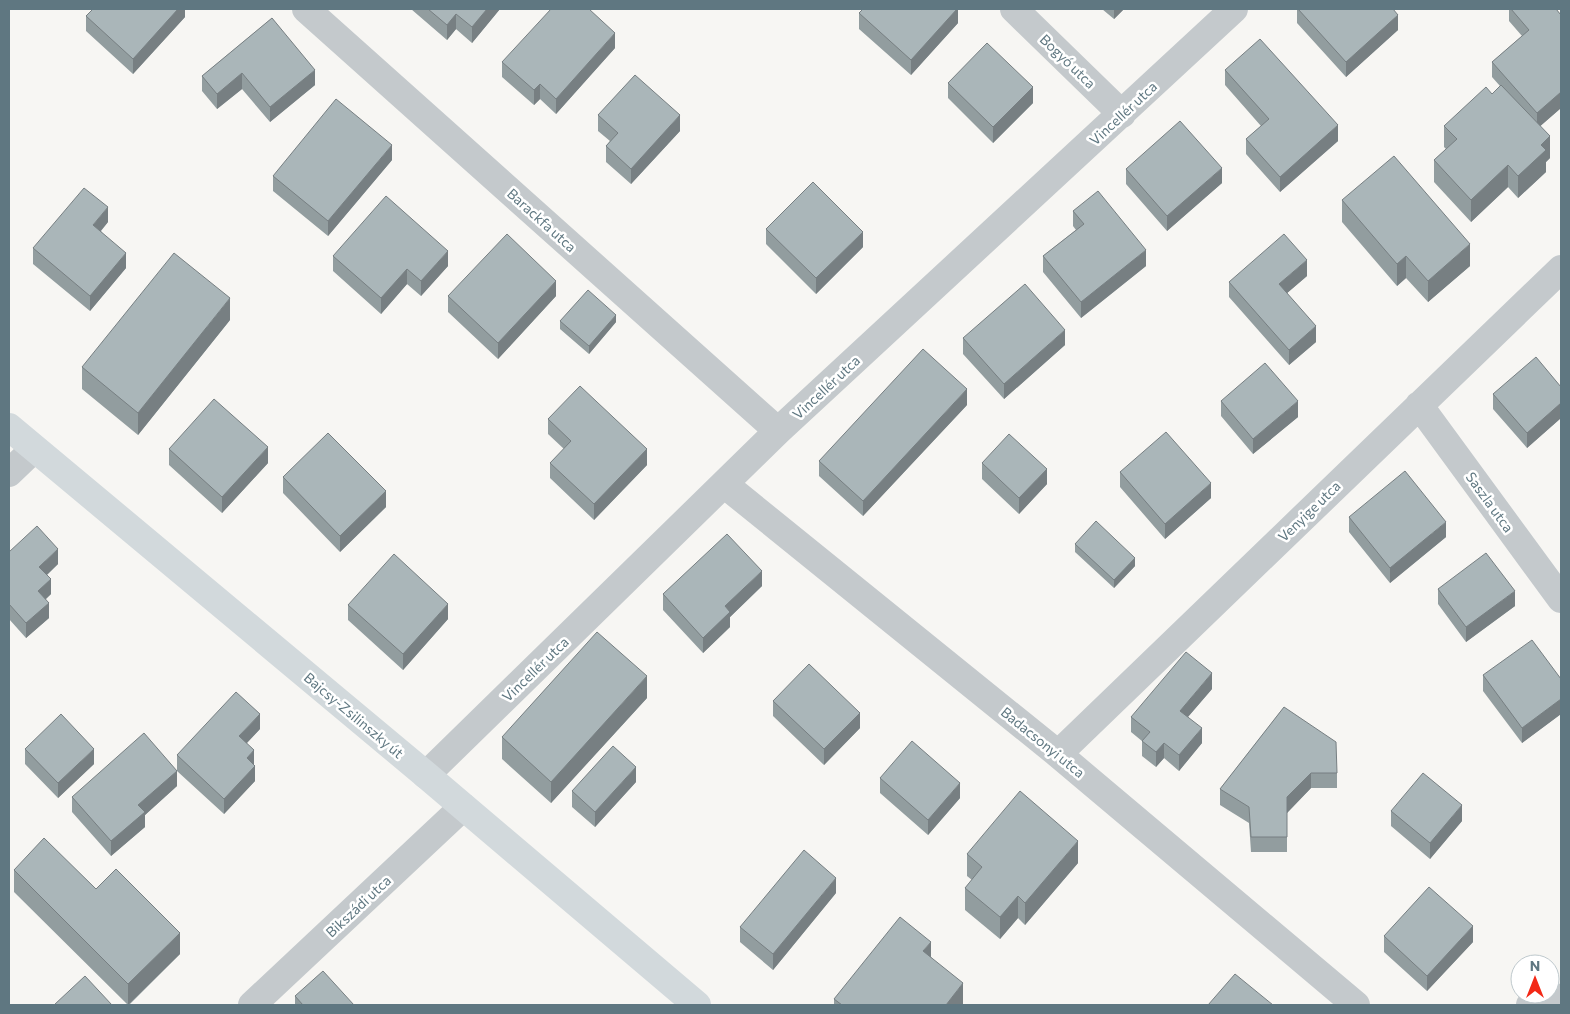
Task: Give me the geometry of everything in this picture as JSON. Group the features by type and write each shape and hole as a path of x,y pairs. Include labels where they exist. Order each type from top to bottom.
{"main road":[{"name":"Bajcsy-Zsilinszky út","path":"9,427 426,775 697,1005"}],"street":[{"name":"Barackfa utca","path":"306,9 778,431"},
{"name":"Bogyó utca","path":"1014,9 1122,114"},
{"name":"Vincellér utca","path":"426,775 778,431 1234,9"},
{"name":"Venyige utca","path":"1058,754 1561,269"},
{"name":"Saszla utca","path":"1420,405 1561,599"},
{"path":"9,473 34,449"},
{"name":"Badacsonyi utca","path":"724,484 1058,754 1356,1005"},
{"name":"Bikszádi utca","path":"252,1005 463,807"}],"building":[{"path":"93,9 178,9 133,59 86,16"},
{"path":"428,9 487,9 472,27 456,14 447,25"},
{"path":"551,9 589,9 615,33 556,99 540,84 534,90 502,62"},
{"path":"863,9 957,9 911,60 859,13"},
{"path":"1298,9 1393,9 1398,15 1346,62"},
{"path":"1511,9 1556,9 1561,15 1561,92 1537,113 1492,62 1529,30"},
{"path":"272,18 315,70 270,107 242,73 217,94 202,76"},
{"path":"1260,39 1338,125 1280,177 1246,139 1269,119 1225,70"},
{"path":"987,43 1033,87 993,127 948,83"},
{"path":"635,75 680,115 631,169 606,146 618,133 598,115"},
{"path":"1501,85 1550,136 1541,145 1546,150 1518,176 1508,165 1471,200 1434,160 1457,139 1444,126 1486,87 1492,94"},
{"path":"336,99 392,145 328,221 273,176"},
{"path":"1180,121 1222,168 1167,216 1126,169"},
{"path":"1394,156 1470,244 1428,281 1406,256 1397,264 1342,200"},
{"path":"813,182 863,232 816,278 766,229"},
{"path":"84,188 108,207 93,225 126,253 90,296 33,248"},
{"path":"1098,191 1146,250 1081,302 1043,256 1084,224 1073,211"},
{"path":"386,196 448,251 421,281 407,269 381,298 333,256"},
{"path":"507,234 556,281 498,343 448,296"},
{"path":"1284,234 1307,260 1279,284 1316,326 1289,350 1229,282"},
{"path":"174,253 230,298 138,413 82,367"},
{"path":"1025,284 1065,330 1004,384 963,338"},
{"path":"588,290 616,315 589,346 560,321"},
{"path":"923,349 967,389 863,501 819,461"},
{"path":"1536,357 1561,387 1561,403 1527,433 1493,394"},
{"path":"1265,363 1298,401 1253,439 1221,401"},
{"path":"580,386 647,449 594,504 550,463 571,441 548,419"},
{"path":"214,399 268,447 222,497 169,449"},
{"path":"1166,432 1211,483 1165,524 1120,472"},
{"path":"328,433 386,491 340,536 283,477"},
{"path":"1009,434 1047,469 1019,498 982,463"},
{"path":"1405,471 1446,522 1390,568 1349,517"},
{"path":"1096,521 1135,558 1114,580 1075,544"},
{"path":"37,526 58,549 39,567 51,579 38,591 49,603 26,623 9,604 9,552"},
{"path":"727,534 762,571 725,606 730,612 703,638 663,594"},
{"path":"1486,553 1515,591 1466,627 1438,589"},
{"path":"394,554 448,604 403,654 348,605"},
{"path":"597,632 647,676 551,782 502,737"},
{"path":"1532,640 1561,679 1561,699 1522,728 1483,675"},
{"path":"1186,652 1212,673 1180,711 1202,728 1179,755 1164,743 1156,752 1142,741 1150,732 1131,717"},
{"path":"809,664 860,713 824,749 773,701"},
{"path":"236,692 260,714 239,736 254,750 247,758 255,766 224,799 177,755"},
{"path":"1284,707 1336,742 1337,773 1311,773 1287,797 1287,837 1251,837 1249,807 1220,789"},
{"path":"61,714 94,749 58,783 25,749"},
{"path":"144,733 177,771 138,805 145,812 111,841 72,797"},
{"path":"912,741 960,783 928,820 880,778"},
{"path":"613,746 636,767 595,812 572,791"},
{"path":"1423,773 1462,805 1430,843 1391,811"},
{"path":"1020,791 1078,841 1025,903 1018,896 1000,917 965,888 982,867 967,854"},
{"path":"44,838 96,889 116,869 180,933 128,984 14,870"},
{"path":"804,850 836,878 773,954 740,927"},
{"path":"1429,887 1473,926 1427,976 1384,936"},
{"path":"900,917 931,942 923,951 963,983 946,1005 842,1005 834,999"},
{"path":"323,971 354,1005 303,1005 295,996"},
{"path":"1235,974 1273,1005 1208,1005"},
{"path":"85,976 112,1005 54,1005"}]}
